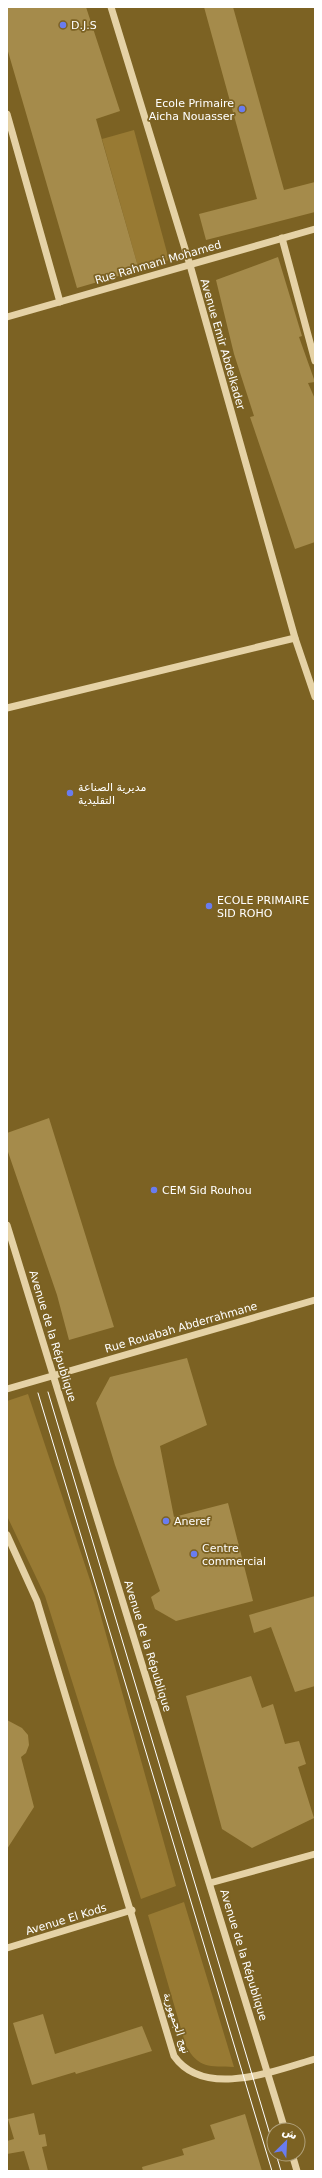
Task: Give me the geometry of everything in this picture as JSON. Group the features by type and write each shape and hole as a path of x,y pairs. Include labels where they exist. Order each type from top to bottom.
{"street":[{"name":"Avenue Emir Abdelkader","path":"111,7 190,265 295,638 313,684 315,697"},
{"path":"7,114 60,302"},
{"name":"Rue Rahmani Mohamed","path":"7,317 315,229"},
{"path":"282,238 315,361"},
{"path":"7,708 295,638"},
{"name":"Avenue de la République","path":"7,1225 268,2072"},
{"name":"Rue Rouabah Abderrahmane","path":"7,1389 315,1300"},
{"name":"نهج الجمهورية","path":"7,1535 37,1601 132,1910 174,2056 181,2066 190,2073 204,2078 222,2080 268,2072 315,2059"},
{"path":"210,1883 315,1854"},
{"name":"Avenue El Kods","path":"7,1948 132,1910"},
{"path":"268,2072 283,2122"}],"shaded area":[{"path":"134,130 169,260 139,270 102,139"},
{"path":"28,1394 95,1595 176,1886 141,1899 45,1596 7,1516 7,1401"},
{"path":"184,1902 234,2067 206,2065 195,2059 186,2046 148,1915"}],"building":[{"path":"7,7 86,7 120,111 96,119 139,270 77,288 7,48"},
{"path":"204,7 233,7 284,190 315,182 315,212 206,240 199,214 257,199"},
{"path":"278,257 302,336 299,337 315,382 308,383 315,399 315,542 295,549 250,417 254,416 234,354 216,280"},
{"path":"49,1118 114,1327 69,1340 57,1295 7,1149 7,1133"},
{"name":"Centre commercial","path":"187,1358 207,1425 160,1446 174,1517 228,1503 253,1601 176,1621 155,1609 151,1597 160,1591 115,1465 96,1403 110,1377"},
{"path":"315,1596 315,1686 295,1692 271,1627 254,1633 249,1615"},
{"path":"251,1676 262,1708 273,1704 285,1744 299,1741 306,1764 298,1767 314,1818 252,1848 222,1829 186,1696"},
{"path":"7,1720 22,1728 28,1735 29,1745 26,1753 21,1757 34,1807 7,1849"},
{"path":"43,2014 55,2054 142,2026 152,2051 76,2074 75,2072 32,2085 13,2023"},
{"path":"34,2113 39,2135 45,2134 47,2146 42,2147 48,2171 30,2171 24,2151 7,2154 7,2141 14,2139 8,2119"},
{"path":"245,2114 262,2171 143,2171 142,2167 184,2155 182,2149 215,2139 210,2125"}],"tram line":[{"path":"48,1392 266,2122"},
{"path":"38,1393 272,2171"},
{"path":"278,2162 281,2171"}],"place":[{"name":"D.J.S","path":"63,25"},
{"name":"Ecole Primaire Aicha Nouasser","path":"242,109"},
{"name":"مديرية الصناعة التقليدية","path":"70,793"},
{"name":"ECOLE PRIMAIRE SID ROHO","path":"209,906"},
{"name":"CEM Sid Rouhou","path":"154,1190"},
{"name":"Aneref","path":"166,1521"},
{"name":"Centre commercial","path":"194,1554"}]}
